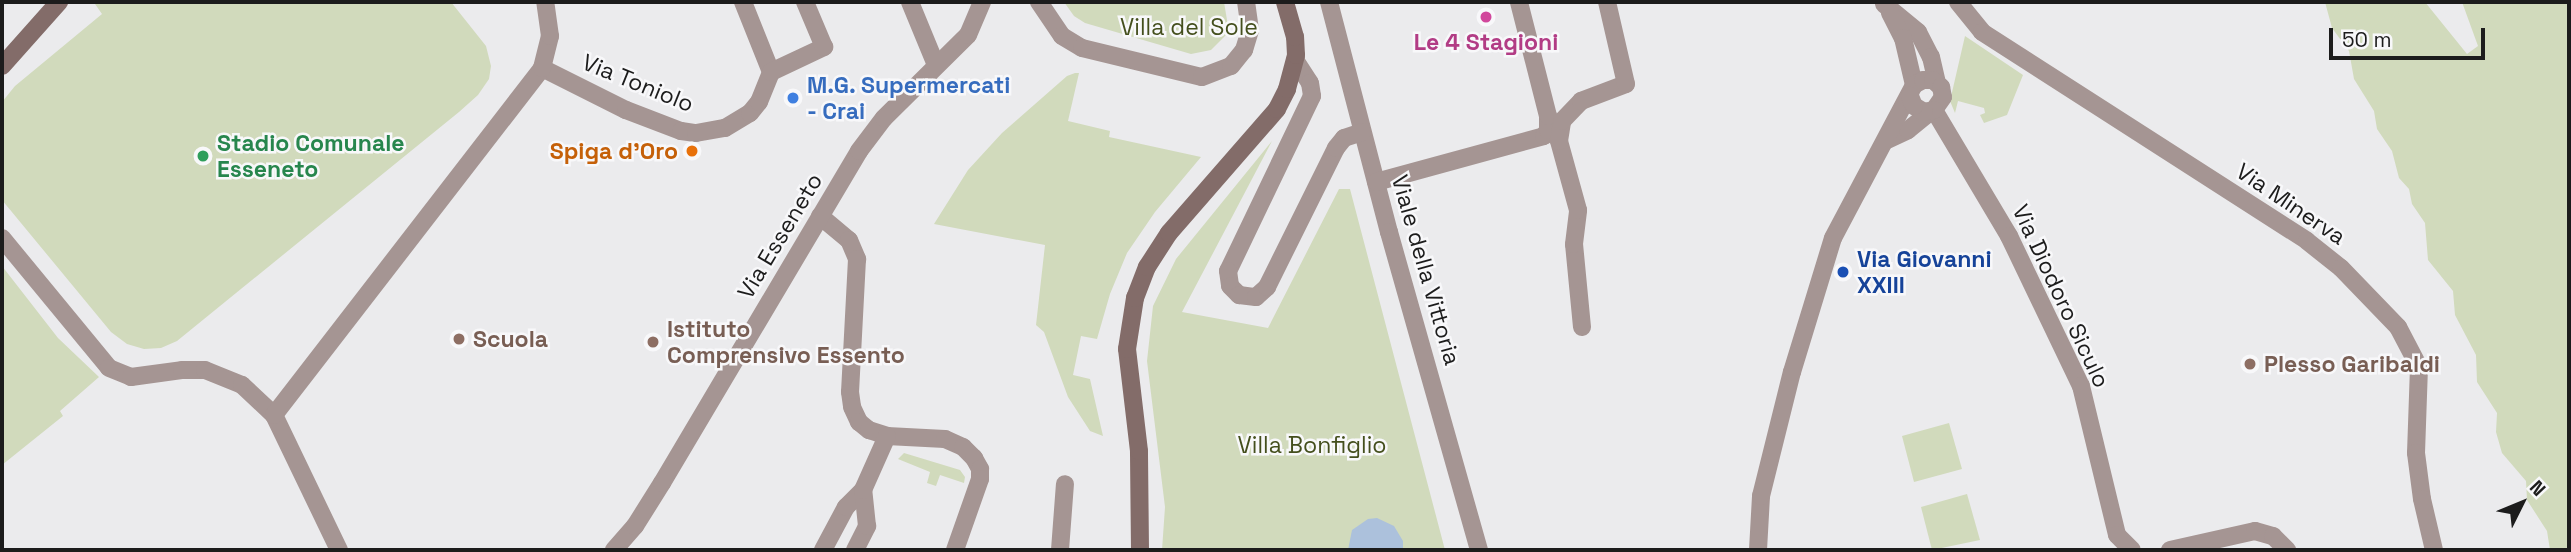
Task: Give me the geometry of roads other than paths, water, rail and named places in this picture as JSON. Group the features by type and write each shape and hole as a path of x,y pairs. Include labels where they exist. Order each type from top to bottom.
{"main road":[{"path":"2,66 59,2"},
{"path":"1140,550 1139,451 1126,349 1135,298 1147,267 1170,233 1277,109 1295,60 1295,37 1285,2"}],"street":[{"path":"274,415 542,68 550,36 545,2"},
{"path":"743,2 771,72 824,47 805,2"},
{"path":"910,2 936,65"},
{"name":"Via Esseneto","path":"614,550 635,526 662,483 874,130 968,35 982,2"},
{"path":"1039,2 1062,36 1082,48 1202,77 1231,66 1244,50 1250,30 1246,2"},
{"name":"Viale della Vittoria","path":"1329,2 1362,132 1479,550"},
{"path":"1376,182 1544,136 1548,130 1548,116 1518,2"},
{"path":"1582,327 1574,244 1578,210 1559,141 1562,121 1581,102 1626,85 1607,2"},
{"name":"Via Minerva","path":"1958,2 1982,32 2307,242 2341,268 2398,327 2419,367 2416,453 2422,499 2434,550"},
{"path":"1883,3 1922,38 1931,57 1943,97 1932,111 1908,130 1887,140"},
{"path":"1883,3 1903,38 1914,106 1932,111"},
{"path":"1295,60 1310,83 1312,96 1228,271 1230,286 1239,295 1256,297 1267,288 1336,148 1344,138 1362,132"},
{"name":"Via Toniolo","path":"542,68 626,110 681,131 696,133 725,128 750,113 759,102 771,72"},
{"path":"1758,550 1761,496 1792,372 1829,250 1855,192 1887,140 1912,90 1928,79 1937,83"},
{"name":"Via Diodoro Siculo","path":"1932,111 2009,236 2081,386 2117,535 2132,550"},
{"path":"820,216 849,240 857,259 850,391 852,407 859,422 869,430 887,436 944,439 963,447 980,469 955,550"},
{"path":"2,237 109,368 131,377 182,370 205,370 242,385 274,415 340,550"},
{"path":"822,550 846,507 863,490 887,436"},
{"path":"1060,550 1065,484"},
{"path":"855,550 867,526 863,490"},
{"path":"2170,550 2246,531 2273,536 2287,550"}],"water":[{"path":"1377,518 1394,526 1403,541 1403,550 1348,550 1352,530 1368,519"}],"place":[{"name":"Le 4 Stagioni","path":"1486,17"},
{"name":"M.G. Supermercati - Crai","path":"793,98"},
{"name":"Spiga d'Oro","path":"692,151"},
{"name":"Stadio Comunale Esseneto","path":"203,156"},
{"name":"Via Giovanni XXIII","path":"1843,272"},
{"name":"Scuola","path":"459,339"},
{"name":"Istituto Comprensivo Essento","path":"653,342"},
{"name":"Plesso Garibaldi","path":"2250,364"}],"park label":[{"name":"Villa del Sole","path":"1189,27"},
{"name":"Villa Bonfiglio","path":"1312,445"}]}
